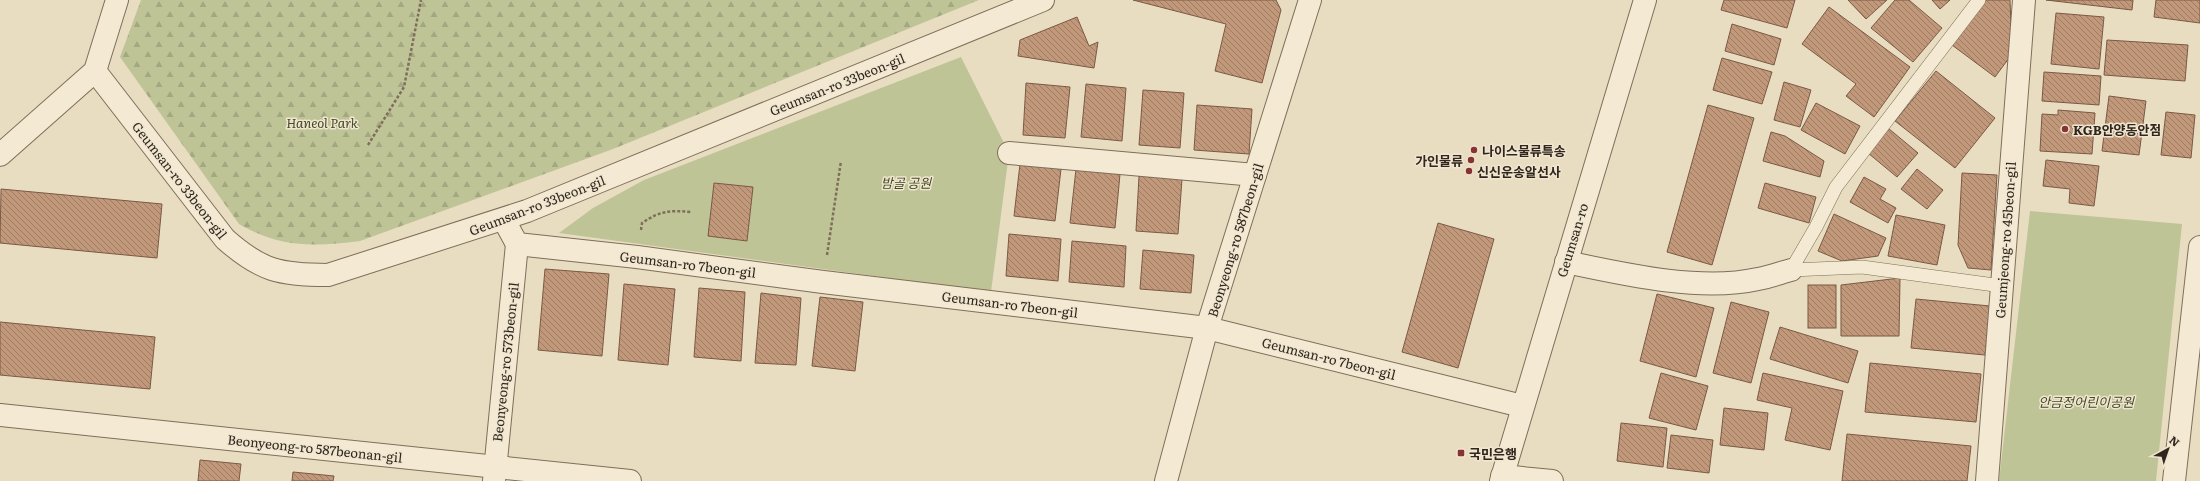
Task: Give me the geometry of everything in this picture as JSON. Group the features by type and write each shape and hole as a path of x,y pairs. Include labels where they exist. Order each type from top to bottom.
{"street":[{"path":"0,155 95,71 117,0"},
{"name":"Geumsan-ro 33beon-gil","path":"95,71 225,239 246,257 270,270 299,275 328,274 504,220 1043,0"},
{"name":"Beonyeong-ro 587beon-gil","path":"1166,481 1207,328 1310,0"},
{"name":"Geumsan-ro","path":"1501,478 1645,0"},
{"name":"Geumjeong-ro 45beon-gil","path":"1987,481 2024,0"},
{"path":"1009,153 1255,175"},
{"path":"504,220 517,244"},
{"name":"Geumsan-ro 7beon-gil","path":"517,244 637,257 823,282 1207,328 1522,406"},
{"name":"Beonyeong-ro 573beon-gil","path":"494,474 517,244"},
{"path":"2174,481 2196,319 2200,247"},
{"path":"1566,262 1620,273 1699,282 1758,280 1791,270"},
{"name":"Beonyeong-ro 587beonan-gil","path":"0,414 494,474 630,481"},
{"path":"1501,478 1552,481"}],"lane":[{"path":"1791,270 1816,227 1836,187 1979,0"},
{"path":"1791,270 1862,267 2002,286"}],"path":[{"path":"368,145 404,87 421,0"},
{"path":"823,282 841,161"},
{"path":"637,257 642,223 656,214 672,210 691,212"}],"green space":[{"name":"Haneol Park","path":"141,0 979,0 613,149 360,241 312,245 283,242 269,238 239,224 120,57"},
{"name":"밤골 공원","path":"961,57 1009,153 991,292 559,233 593,208 644,180"},
{"name":"안금정어린이공원","path":"2030,211 2182,224 2156,481 1999,481"}],"building":[{"path":"1133,0 1276,0 1281,10 1262,83 1215,71 1226,24"},
{"path":"1724,0 1795,0 1787,28 1721,10"},
{"path":"1848,0 1887,0 1866,19"},
{"path":"1895,0 1909,0 1942,28 1913,62 1871,28"},
{"path":"1932,0 1950,0 1940,9"},
{"path":"1986,0 2010,0 2012,54 1995,77 1952,45"},
{"path":"2046,0 2133,0 2132,10"},
{"path":"2156,0 2200,0 2200,23 2154,17"},
{"path":"1829,7 1910,67 1874,117 1846,96 1856,84 1802,44"},
{"path":"2056,13 2104,17 2099,69 2051,64"},
{"path":"1077,17 1089,46 1098,42 1094,68 1018,56 1020,40"},
{"path":"1732,24 1781,39 1774,65 1725,51"},
{"path":"2107,40 2188,45 2185,81 2104,75"},
{"path":"1722,58 1772,72 1762,104 1713,90"},
{"path":"1936,71 1995,118 1955,168 1895,121"},
{"path":"2044,72 2101,76 2099,105 2042,101"},
{"path":"1784,82 1811,90 1800,127 1774,120"},
{"path":"1026,83 1070,87 1065,138 1023,135"},
{"path":"1086,84 1126,88 1122,141 1081,137"},
{"path":"1143,90 1184,93 1180,148 1139,145"},
{"path":"2109,96 2146,101 2139,155 2102,151"},
{"path":"1816,103 1860,126 1845,154 1801,130"},
{"path":"1197,105 1252,109 1249,154 1194,150"},
{"path":"1708,105 1754,118 1712,265 1667,252"},
{"path":"2058,110 2095,113 2092,154 2040,151 2042,114 2058,115"},
{"path":"2166,112 2195,115 2191,158 2161,155"},
{"path":"1888,128 1918,153 1897,177 1868,153"},
{"path":"1771,132 1785,136 1824,161 1820,177 1763,161"},
{"path":"2046,160 2099,166 2094,206 2069,203 2070,189 2043,186"},
{"path":"1020,164 1061,169 1055,221 1014,216"},
{"path":"1076,169 1120,174 1115,228 1070,223"},
{"path":"1917,169 1943,190 1927,209 1901,189"},
{"path":"1962,173 1997,175 1991,270 1968,268 1958,245"},
{"path":"1139,176 1182,179 1178,234 1136,231"},
{"path":"1864,177 1886,189 1880,199 1896,208 1888,223 1850,202"},
{"path":"714,183 753,187 747,241 708,236"},
{"path":"1765,183 1816,197 1809,223 1758,208"},
{"path":"1,189 162,204 157,258 0,243"},
{"path":"1834,214 1886,238 1878,256 1842,261 1818,251"},
{"path":"1896,215 1945,225 1937,265 1888,256"},
{"path":"1438,223 1494,239 1458,368 1402,352"},
{"path":"1009,234 1061,239 1058,281 1006,276"},
{"path":"1072,241 1126,246 1124,287 1069,282"},
{"path":"1143,250 1194,255 1191,293 1140,289"},
{"path":"545,269 609,274 602,356 538,350"},
{"path":"1900,278 1899,336 1841,336 1841,285"},
{"path":"624,284 675,289 668,365 618,360"},
{"path":"1808,285 1836,285 1836,328 1808,328"},
{"path":"699,288 745,292 741,361 694,357"},
{"path":"761,293 801,298 796,365 755,363"},
{"path":"1657,294 1714,308 1696,377 1640,361"},
{"path":"820,297 863,302 855,371 812,366"},
{"path":"1916,299 1990,306 1985,355 1911,348"},
{"path":"1731,302 1769,312 1751,383 1713,373"},
{"path":"0,322 155,337 150,389 0,375"},
{"path":"1780,327 1858,351 1848,383 1770,359"},
{"path":"1870,363 1981,374 1976,422 1865,412"},
{"path":"1661,373 1708,386 1696,430 1649,418"},
{"path":"1763,373 1843,391 1830,450 1785,440 1792,408 1757,400"},
{"path":"1724,408 1768,413 1764,450 1720,445"},
{"path":"1621,423 1667,428 1663,467 1617,461"},
{"path":"1847,434 1971,446 1967,481 1842,481"},
{"path":"1671,435 1713,440 1709,473 1667,468"},
{"path":"200,460 241,464 239,481 198,481"},
{"path":"293,472 334,476 333,481 292,481"}],"place":[{"name":"KGB안양동안점","path":"2065,129"},
{"name":"나이스물류특송","path":"1474,150"},
{"name":"가인물류","path":"1471,160"},
{"name":"신신운송알선사","path":"1469,171"},
{"name":"국민은행","path":"1461,453"}]}
